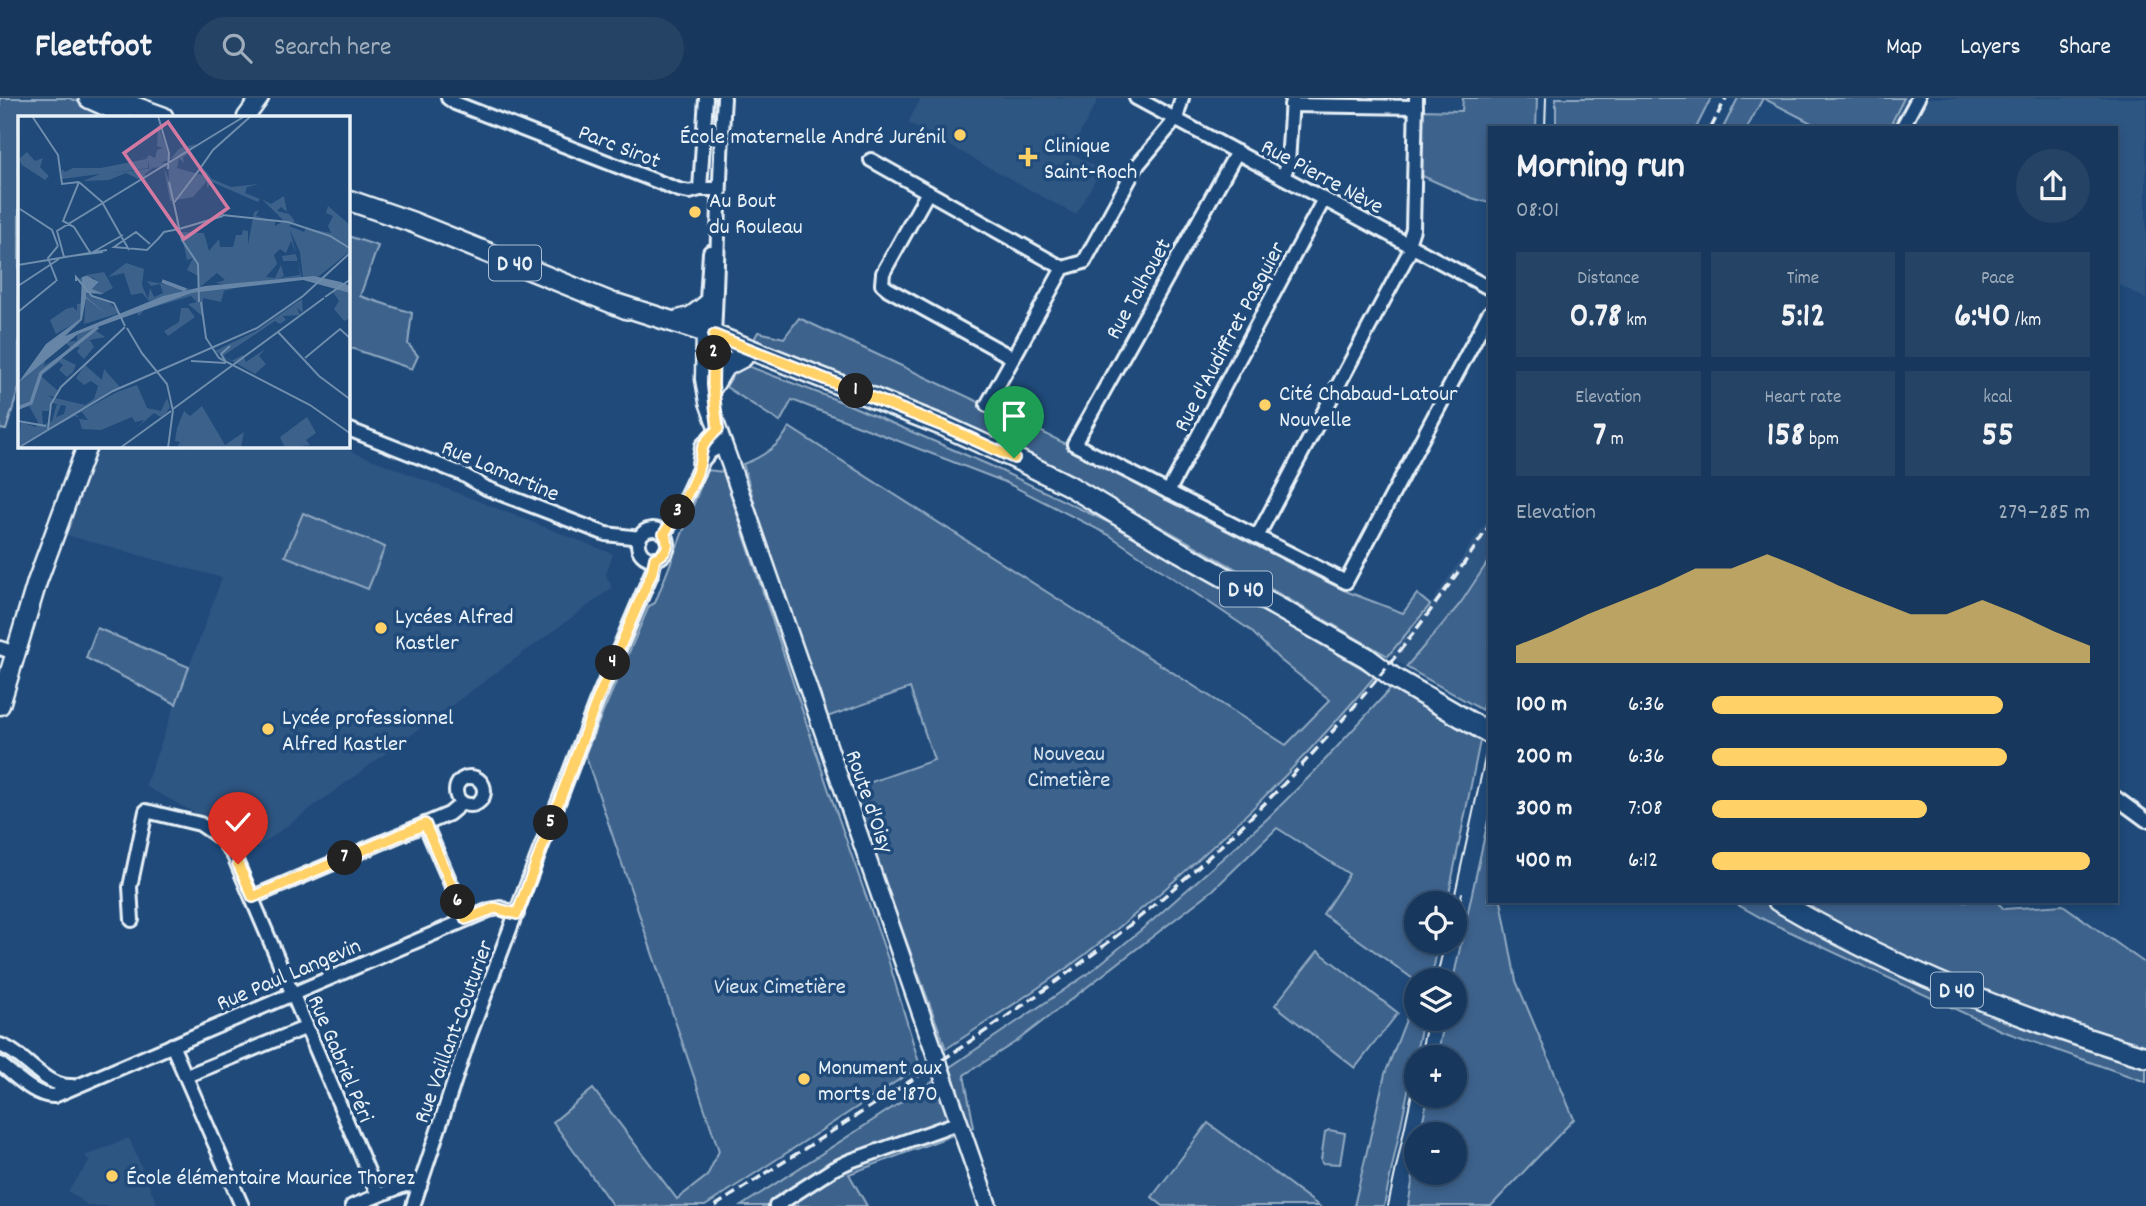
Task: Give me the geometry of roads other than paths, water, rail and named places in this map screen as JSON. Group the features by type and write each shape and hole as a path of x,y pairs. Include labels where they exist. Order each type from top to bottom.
{"main road":[{"path":"89,98 133,116"},
{"path":"110,98 160,116"},
{"name":"D 40","path":"350,192 412,222"},
{"name":"D 40","path":"350,202 412,222 617,304 978,441 1055,478 1127,522 1488,721"},
{"name":"D 40","path":"617,304 677,321 743,357 986,455 1127,522"},
{"path":"677,321 691,317 707,305"},
{"path":"713,385 724,367 743,357"},
{"path":"0,705 7,650 45,559 86,448"},
{"name":"D 40","path":"1366,656 1394,678 1488,732"},
{"name":"D 40","path":"1782,903 1853,942 1951,987 2044,1023 2146,1057"}],"street":[{"path":"247,116 260,98"},
{"name":"Parc Sirot","path":"448,98 679,190 690,192 718,189"},
{"name":"Rue Pierre Nève","path":"1136,98 1488,287"},
{"path":"987,405 1063,268 1084,262 1140,160 1176,119 1182,98"},
{"path":"1903,126 1918,98"},
{"path":"700,189 705,101 723,102 718,189 719,233 705,385 709,408 721,437"},
{"path":"1257,537 1410,245 1413,229 1416,102 1291,101 1288,164 1283,177"},
{"name":"Rue Talhouet","path":"1168,492 1074,444 1237,152"},
{"path":"871,160 1063,268"},
{"path":"664,534 680,509 706,456 721,437 713,385 707,305 711,232 718,189"},
{"path":"929,192 883,273 882,284 1013,358"},
{"name":"Rue d'Audiffret Pasquier","path":"1168,492 1324,199"},
{"path":"1168,492 1346,582 1488,315"},
{"name":"Rue Lamartine","path":"350,430 462,474 481,486 606,534 640,538"},
{"name":"Route d'Oisy","path":"721,437 988,1206"},
{"path":"651,529 664,534 668,540 667,550 662,555 655,558 642,552 639,545 644,532 651,529"},
{"name":"Rue Vaillant-Couturier","path":"413,1206 461,1060 596,703 652,572 655,558"},
{"path":"2118,799 2146,820"},
{"path":"253,897 452,812 462,803"},
{"name":"Rue Gabriel Péri","path":"132,920 130,887 146,811 195,822 217,835 234,856 253,897 305,1028 378,1195"},
{"path":"425,824 466,919"},
{"name":"Rue Paul Langevin","path":"0,1064 46,1096 54,1096 466,919 495,908 517,914"},
{"path":"186,1076 305,1028"},
{"path":"0,1045 51,1081 62,1085 76,1085"},
{"path":"172,1045 242,1206"},
{"path":"776,1206 842,1165 960,1122"},
{"name":"Route d'Oisy","path":"977,1172 996,1206"},
{"path":"352,1206 405,1185 420,1186"}],"tram line":[{"path":"1545,126 1546,98"},
{"path":"1456,891 1488,745"},
{"path":"1439,968 1442,954"},
{"path":"1422,1045 1425,1031"},
{"path":"1388,1206 1409,1108"}],"railway":[{"path":"1712,126 1726,98"},
{"path":"715,1206 1004,1018 1097,951 1154,905 1261,807 1359,701 1405,644 1488,527"}],"place":[{"name":"École maternelle André Jurénil","path":"960,135"},
{"name":"Clinique Saint-Roch","path":"1028,157"},
{"name":"Au Bout du Rouleau","path":"695,212"},
{"name":"Cité Chabaud-Latour Nouvelle","path":"1265,405"},
{"name":"Lycées Alfred Kastler","path":"381,628"},
{"name":"Lycée professionnel Alfred Kastler","path":"268,729"},
{"name":"Monument aux morts de 1870","path":"804,1079"},
{"name":"École élémentaire Maurice Thorez","path":"112,1176"}],"park label":[{"name":"Nouveau Cimetière","path":"1069,765"},
{"name":"Vieux Cimetière","path":"780,985"}]}
